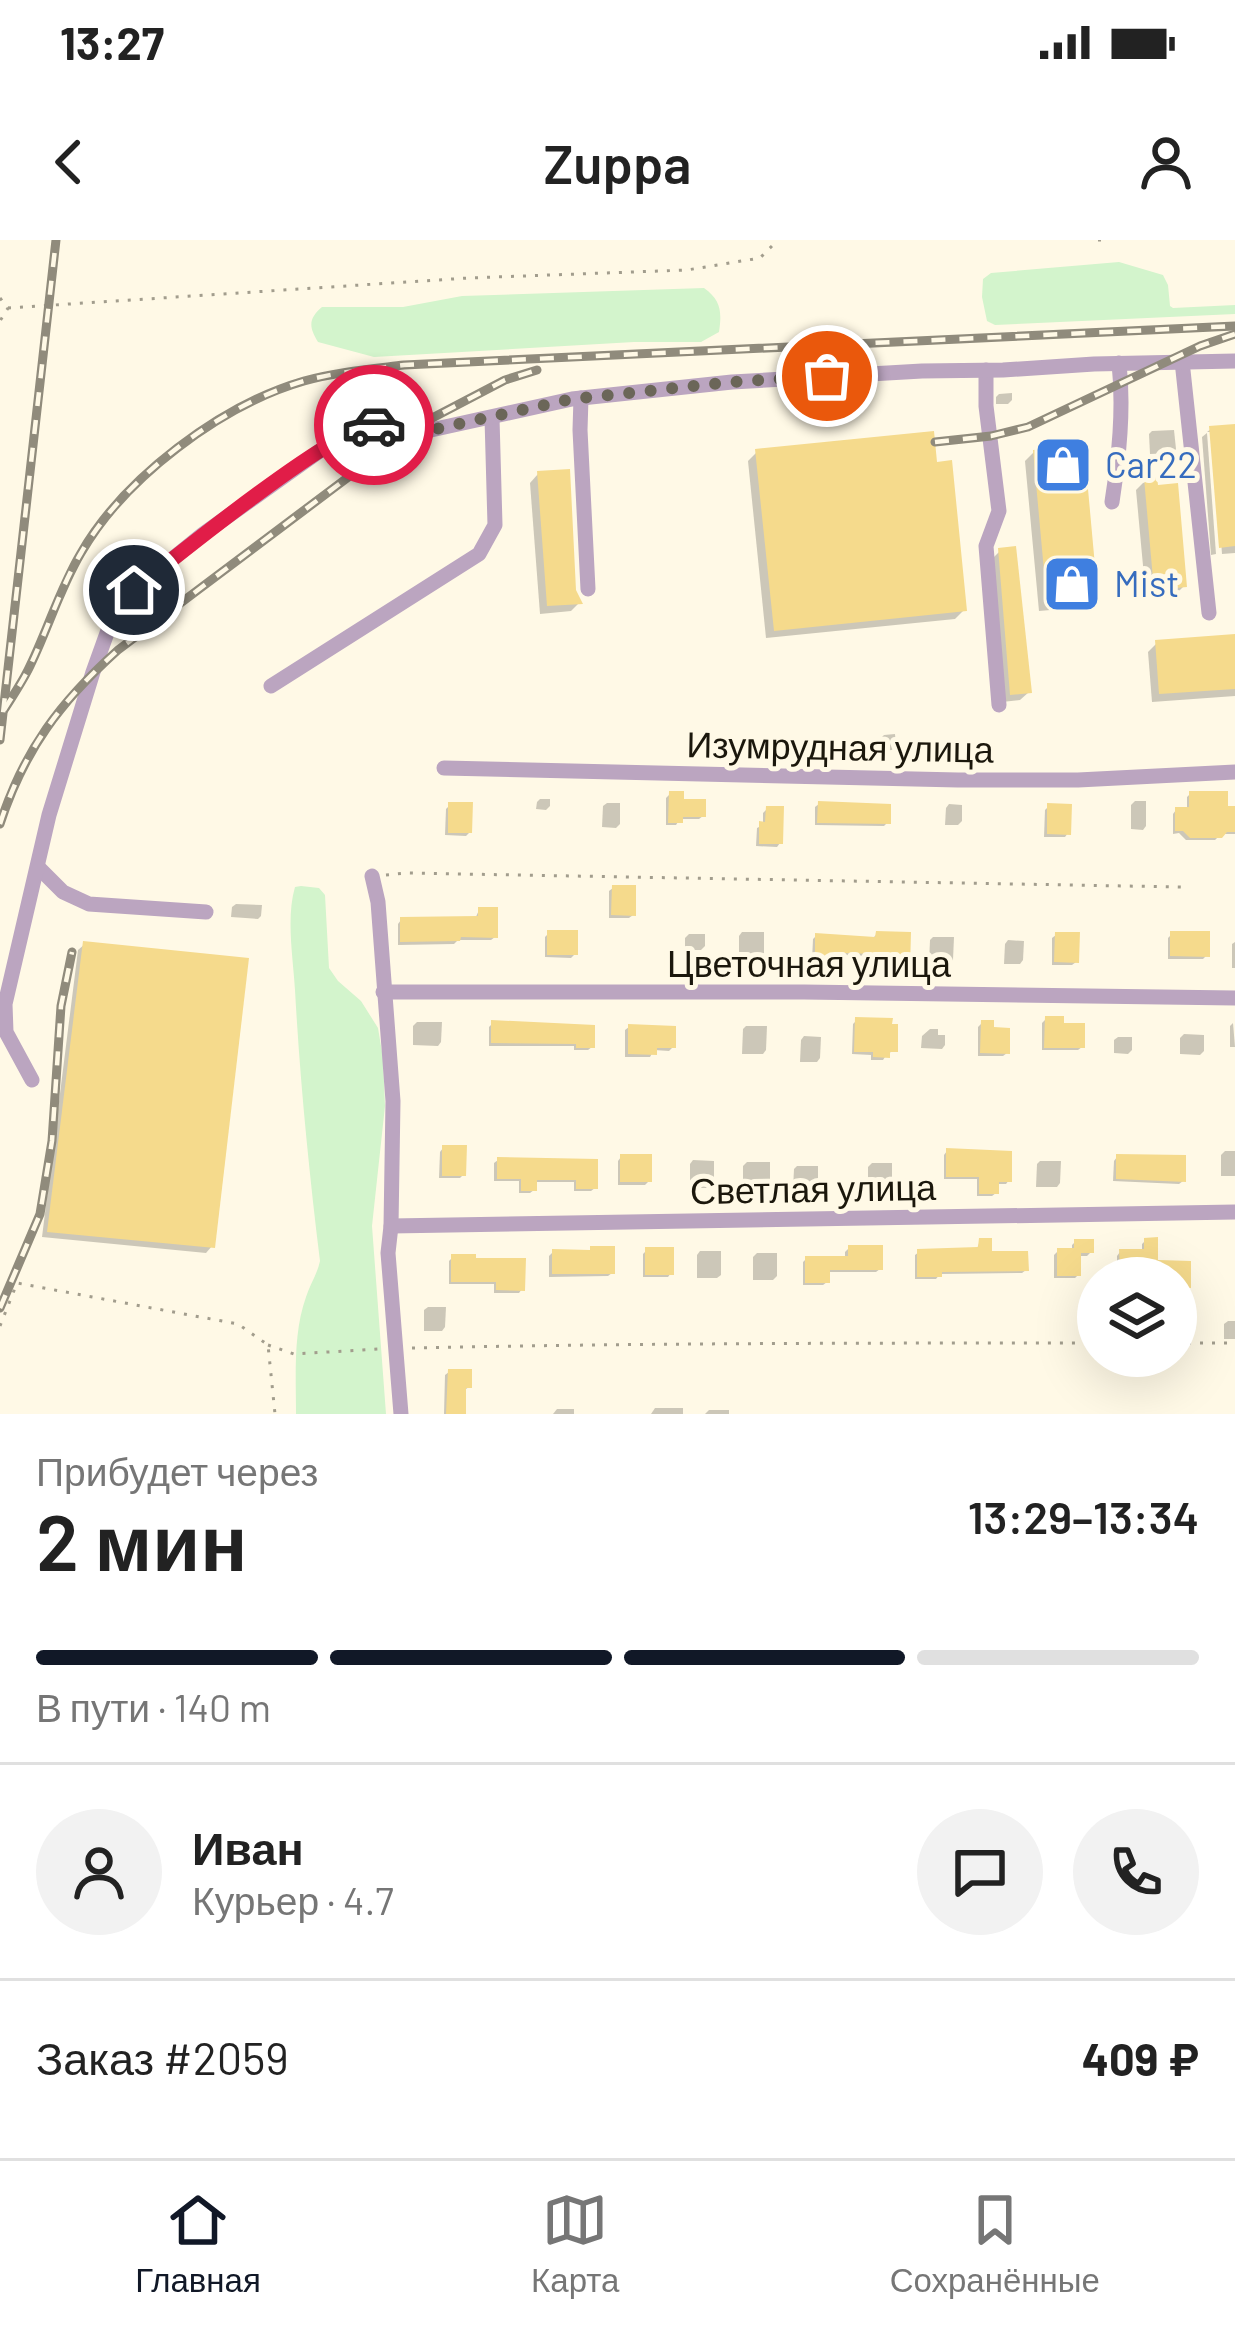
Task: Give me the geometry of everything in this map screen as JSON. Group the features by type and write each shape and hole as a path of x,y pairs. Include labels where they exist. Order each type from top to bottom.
{"street":[{"path":"32,1080 6,1032 5,1004 50,815 116,608 203,534 324,448 365,425 431,430 581,398 732,382 1235,361"},
{"path":"1182,362 1209,614"},
{"path":"1112,502 1122,395 1119,363"},
{"path":"986,370 999,511 986,546 999,704"},
{"path":"581,398 588,589"},
{"path":"271,686 478,554 495,525 492,418"},
{"name":"Изумрудная улица","path":"443,768 958,780 1235,772"},
{"path":"38,867 63,892 89,904 206,912"},
{"path":"372,876 393,1101 388,1252 401,1414"},
{"name":"Цветочная улица","path":"383,992 1235,998"},
{"name":"Светлая улица","path":"391,1226 1235,1212"}],"path":[{"path":"8,308 468,278 687,270 760,258 778,240"},
{"path":"1098,240 1109,240"},
{"path":"0,298 8,308"},
{"path":"0,320 8,308"},
{"path":"372,876 1181,887"},
{"path":"0,1327 17,1283 238,1324 268,1345 294,1354 627,1343 1077,1343"},
{"path":"1197,1343 1235,1342"},
{"path":"268,1345 275,1414"}],"green space":[{"path":"1119,262 1163,275 1173,308 1235,305 1235,314 995,325 987,321 983,279 991,273"},
{"path":"704,288 717,302 720,318 719,332 701,342 374,357 318,342 312,327 322,307 403,307 462,296"},
{"path":"295,887 319,888 325,895 329,968 361,1001 378,1028 383,1058 385,1106 372,1226 386,1414 296,1414 299,1325 320,1261 291,938 292,899"}],"building":[{"path":"1235,424 1235,546 1219,548 1209,426"},
{"path":"934,431 937,462 952,460 967,611 774,631 755,449"},
{"path":"1084,445 1098,599 1047,604 1033,450"},
{"path":"570,469 576,590 583,604 547,606 537,471"},
{"path":"1157,477 1158,485 1178,483 1187,587 1154,590 1144,478"},
{"path":"1016,546 1032,693 1010,695 998,548"},
{"path":"1235,634 1235,689 1159,694 1155,640"},
{"path":"669,791 684,791 684,799 706,799 706,817 668,823"},
{"path":"1189,791 1228,791 1228,806 1235,806 1235,832 1222,838 1190,838 1175,831 1175,807 1189,807"},
{"path":"818,801 891,804 891,824 817,823"},
{"path":"448,802 473,802 472,833 448,833"},
{"path":"1047,803 1072,804 1071,835 1047,834"},
{"path":"766,806 784,806 783,844 759,844 759,821 765,822"},
{"path":"612,885 636,885 636,916 611,915"},
{"path":"478,907 498,907 498,938 400,942 400,917 478,916"},
{"path":"547,930 578,930 578,955 547,955"},
{"path":"876,931 911,932 910,969 898,968 898,957 877,954 815,957 815,933 875,937"},
{"path":"1170,931 1210,931 1210,957 1170,956"},
{"path":"1055,932 1080,932 1079,963 1054,962"},
{"path":"83,941 249,958 215,1248 47,1232"},
{"path":"1045,1016 1064,1016 1064,1023 1085,1023 1085,1048 1044,1048"},
{"path":"855,1017 893,1018 892,1024 898,1024 898,1052 890,1052 890,1058 854,1052"},
{"path":"491,1020 595,1025 595,1048 491,1043"},
{"path":"981,1020 1010,1028 1010,1054 980,1053"},
{"path":"628,1024 676,1026 676,1048 657,1048 657,1055 628,1054"},
{"path":"442,1145 467,1145 466,1176 442,1176"},
{"path":"946,1148 1012,1151 1012,1182 999,1182 999,1194 979,1194 979,1177 946,1177"},
{"path":"620,1154 652,1154 652,1182 620,1182"},
{"path":"1116,1154 1186,1155 1186,1182 1116,1179"},
{"path":"497,1157 598,1159 598,1189 576,1189 576,1180 537,1180 537,1191 521,1191 521,1179 497,1179"},
{"path":"1158,1237 1158,1257 1119,1257 1119,1249 1144,1249 1144,1238"},
{"path":"979,1238 992,1238 992,1251 1028,1251 1029,1271 942,1272 942,1277 917,1277 917,1249 978,1247"},
{"path":"1074,1239 1094,1239 1094,1253 1077,1257 1077,1276 1057,1276 1057,1248 1074,1248"},
{"path":"848,1245 883,1245 883,1270 830,1270 830,1283 805,1283 805,1256 848,1256"},
{"path":"590,1246 615,1246 615,1274 552,1274 552,1249 590,1250"},
{"path":"645,1247 674,1247 674,1275 645,1275"},
{"path":"451,1254 526,1258 525,1291 496,1290 496,1282 451,1282"},
{"path":"448,1369 472,1369 466,1414 446,1414"}],"railway":[{"path":"0,740 56,240"},
{"path":"4,710 28,670 81,553 122,498 208,426 240,407 304,381 404,365 1235,326"},
{"path":"935,442 1028,427 1235,334"},
{"path":"0,824 20,773 46,729 118,650 415,427 505,380 537,370"},
{"path":"0,1308 40,1214 52,1141 61,1006 72,952"}],"way so far":[{"path":"374,425 431,430 572,399 827,376"}],"place":[{"name":"Car22","path":"1063,465"},
{"name":"Mist","path":"1072,584"}],"route":[{"path":"134,590 324,448 365,425 374,425"}]}
